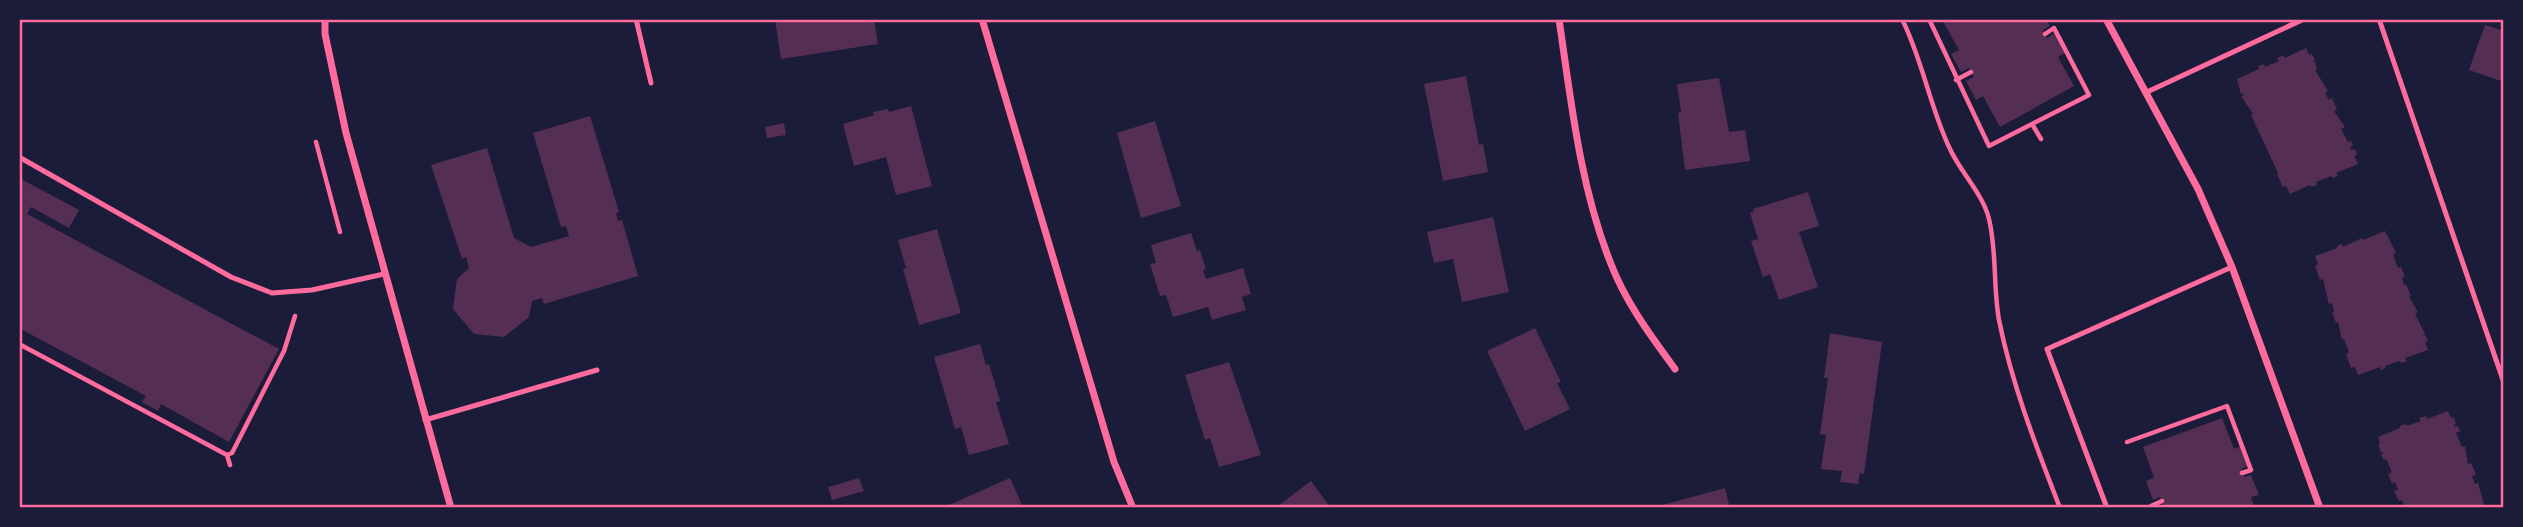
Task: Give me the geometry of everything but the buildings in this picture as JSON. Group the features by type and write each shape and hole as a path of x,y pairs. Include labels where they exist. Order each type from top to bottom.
{"street":[{"path":"325,19 346,133 451,508"},
{"path":"982,19 1114,462 1133,508"},
{"path":"1559,19 1576,137 1596,222 1612,266 1636,314 1675,369"},
{"path":"2106,19 2198,189 2232,267 2320,508"}],"lane":[{"path":"636,19 651,83"},
{"path":"2147,92 2304,19"},
{"path":"2379,19 2504,383"},
{"path":"19,157 231,277 272,293 312,290 384,274"},
{"path":"2107,508 2047,349 2232,267"},
{"path":"425,420 597,370"}],"path":[{"path":"1902,19 1913,42 1950,149 1985,207 1996,272 1999,316 2011,374 2060,508"},
{"path":"1929,19 1989,146 2089,95 2054,28 2045,34"},
{"path":"1956,80 1971,72"},
{"path":"2032,124 2041,139"},
{"path":"316,142 340,232"},
{"path":"227,455 232,453 284,351 295,316"},
{"path":"19,344 227,455 230,465"},
{"path":"2127,442 2227,406 2251,470 2242,473"},
{"path":"2169,416 2172,426"},
{"path":"2151,506 2162,501"}]}
